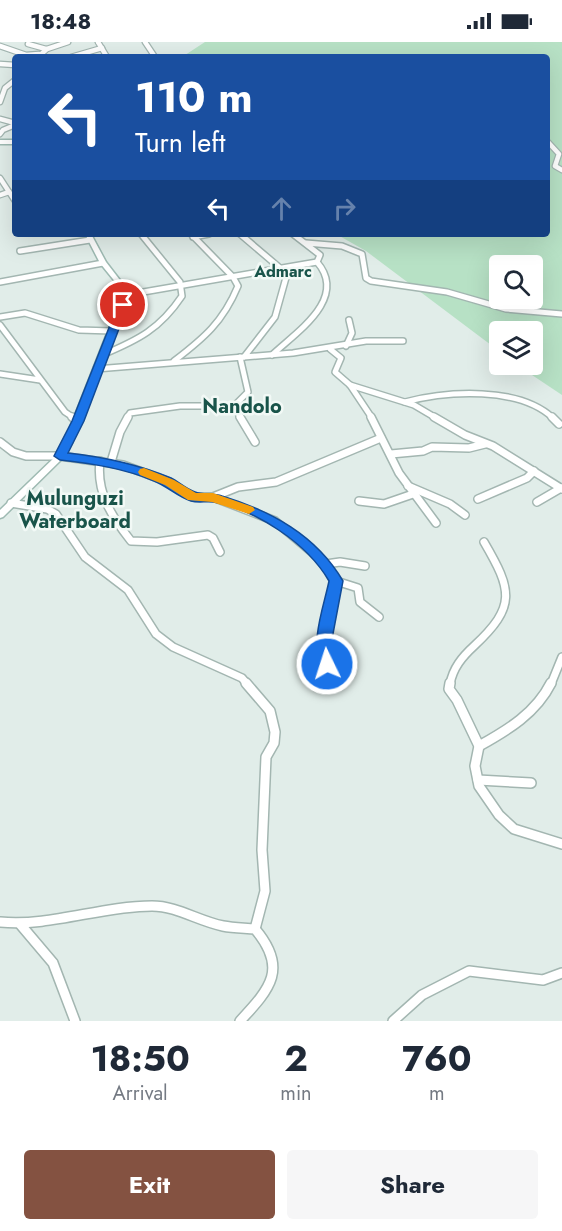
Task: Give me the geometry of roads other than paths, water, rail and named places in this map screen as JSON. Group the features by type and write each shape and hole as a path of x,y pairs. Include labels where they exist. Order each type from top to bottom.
{"street":[{"path":"7,47 13,42"},
{"path":"33,42 27,45 46,49"},
{"path":"40,54 46,49 68,42"},
{"path":"98,42 105,54"},
{"path":"0,46 7,47 19,54"},
{"path":"81,54 102,48"},
{"path":"0,102 4,88 12,82"},
{"path":"0,134 12,126"},
{"path":"550,144 560,154 555,166 562,170"},
{"path":"0,178 12,196"},
{"path":"0,195 9,192"},
{"path":"0,515 60,456 78,421 126,295 124,289 103,263 89,237 20,251"},
{"path":"102,354 159,327 182,296 182,286 143,237"},
{"path":"174,362 206,337 216,325 238,286 233,276 193,237"},
{"path":"242,357 269,326 280,307 287,274 243,237"},
{"path":"126,295 317,262 321,257 297,237"},
{"path":"306,243 336,245 362,254 366,278 371,281 447,292 506,309 562,314"},
{"path":"272,355 313,318 321,306 326,280 323,268 317,262"},
{"path":"0,282 103,263"},
{"path":"0,317 25,313 79,330 112,331"},
{"path":"346,346 352,333 350,320"},
{"path":"0,325 65,412 78,421"},
{"path":"96,369 272,355 346,346 366,341 403,341"},
{"path":"327,348 341,358 335,372 350,385 368,410 391,454 393,464 406,485 436,523"},
{"path":"111,462 120,432 130,413 180,406 234,406 248,392 242,357"},
{"path":"0,374 40,380"},
{"path":"350,385 405,402 493,446 562,488 537,502"},
{"path":"405,402 439,395 492,396 539,407 559,424"},
{"path":"234,406 255,442"},
{"path":"213,498 238,487 276,482 381,438"},
{"path":"0,442 9,450 20,454 111,462 162,479 193,497 213,498 275,521 326,564 336,581 325,639 327,664"},
{"path":"391,454 420,451 432,447 469,448 485,444"},
{"path":"100,461 97,477 100,490 131,541 157,542 208,535 213,538 220,552"},
{"path":"478,499 527,478 534,471"},
{"path":"406,485 450,504 465,515"},
{"path":"359,501 384,504 413,494"},
{"path":"11,503 47,509 56,514 85,557 128,590 156,634 173,647 243,678 270,711 275,732 266,766 262,850 265,891 255,929"},
{"path":"484,542 504,582 506,599 501,618 463,655 449,683 449,689 457,700 479,746 475,766 484,794 508,824 528,835 562,844"},
{"path":"326,564 340,562 365,566"},
{"path":"336,581 358,588 360,602 379,616"},
{"path":"479,746 527,717 552,681 562,657"},
{"path":"478,780 531,783"},
{"path":"0,922 20,924 100,911 152,906 171,908 222,926 255,929 270,949 274,969 263,995 240,1021"},
{"path":"20,924 53,963 75,1021"},
{"path":"393,1021 422,995 470,971 543,980 562,973"}],"district":[{"name":"Admarc","path":"283,271"},
{"name":"Nandolo","path":"242,406"},
{"name":"Mulunguzi Waterboard","path":"75,510"}]}
